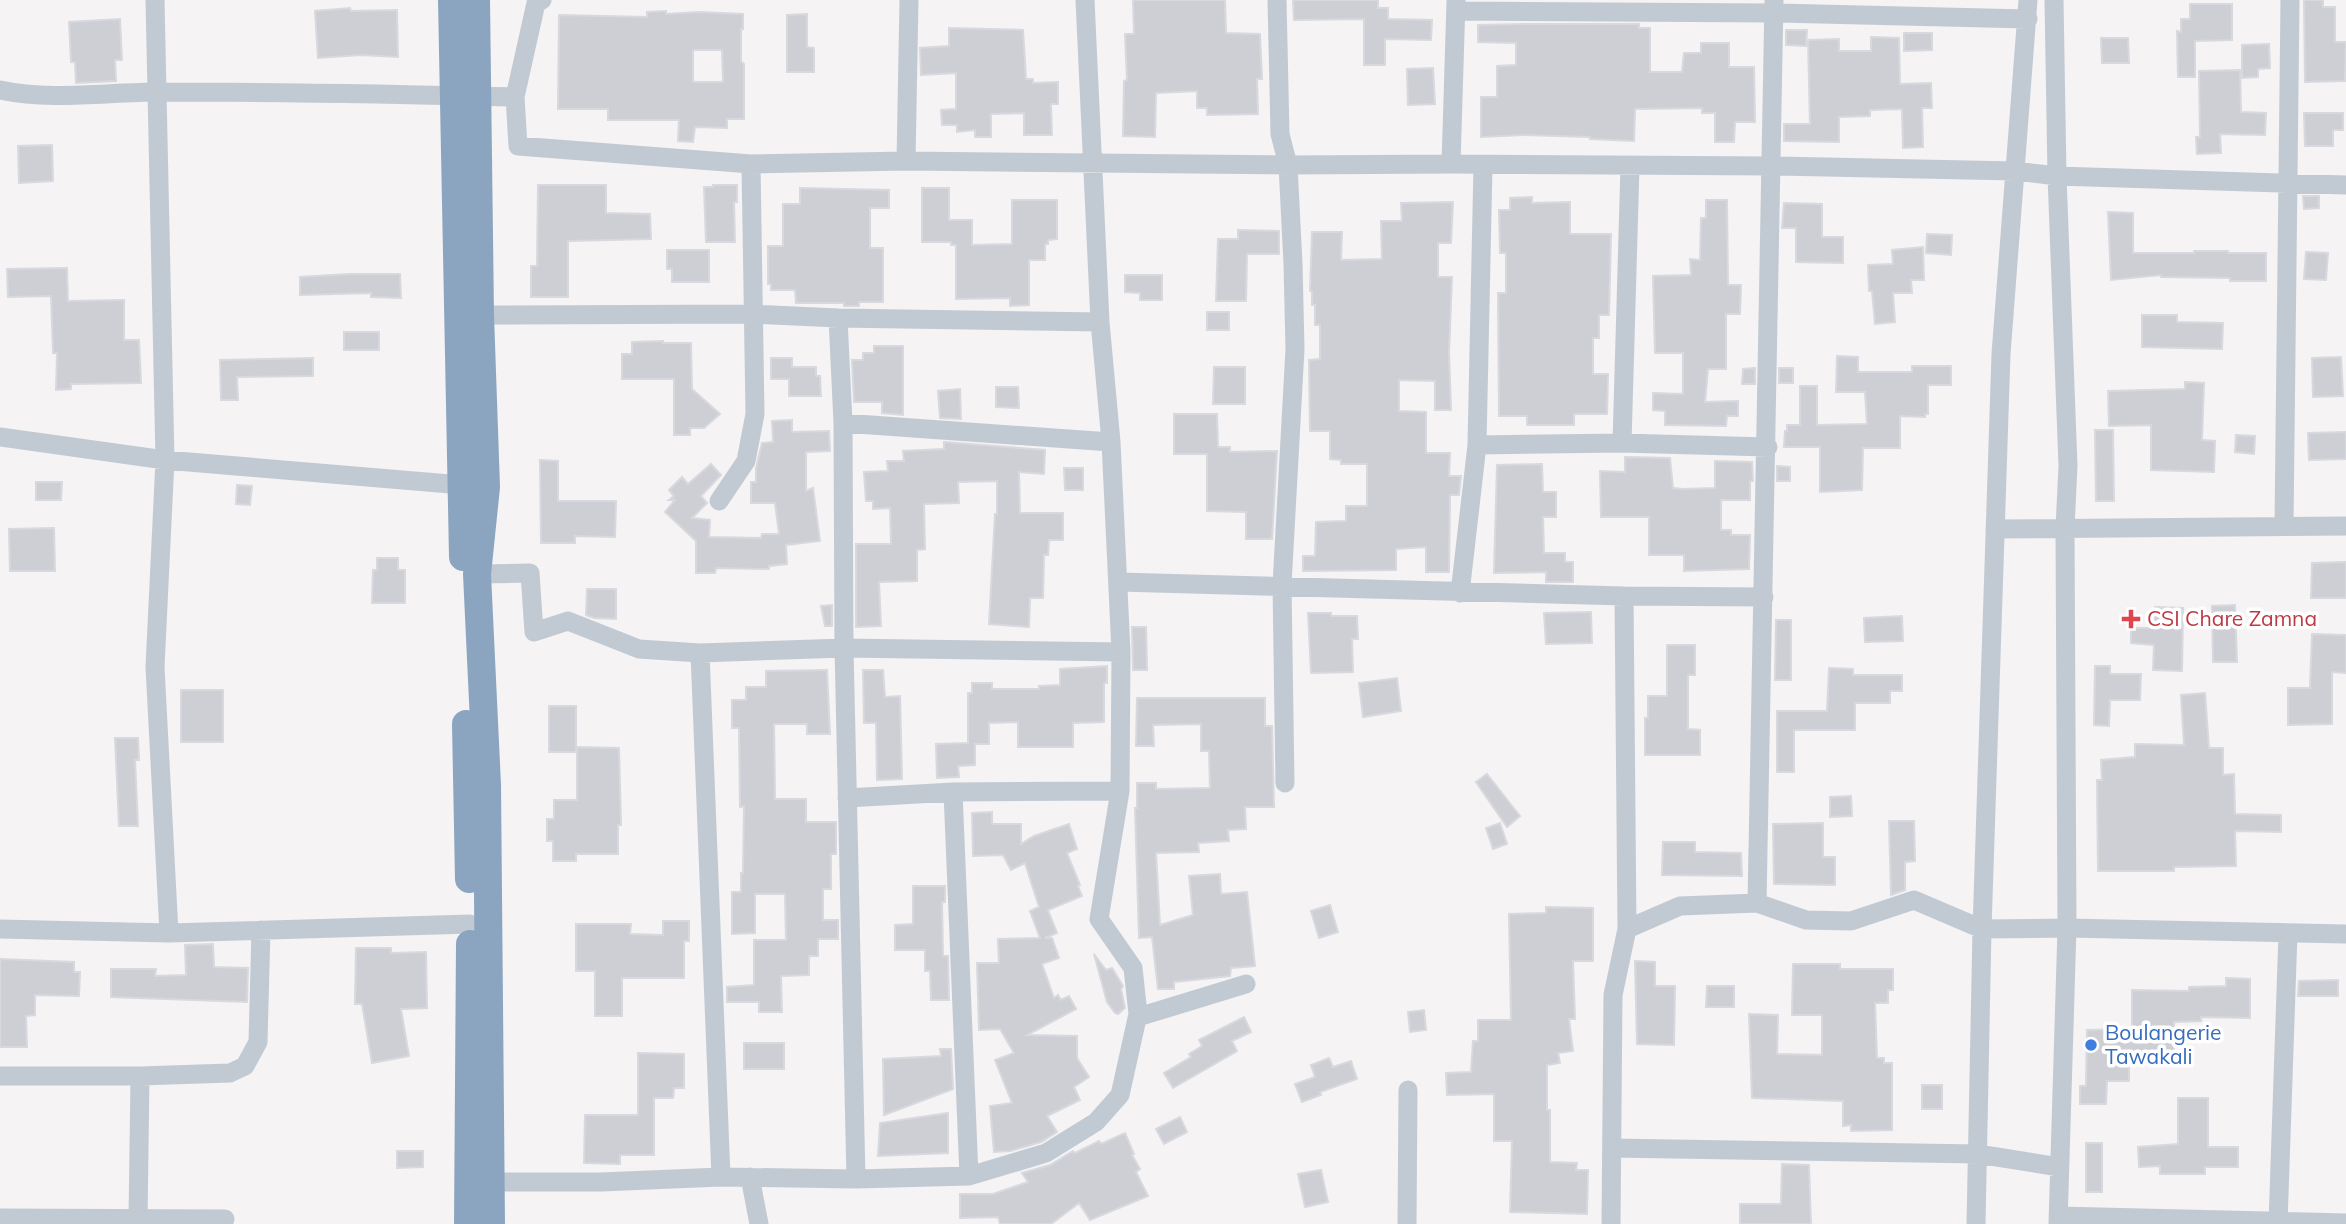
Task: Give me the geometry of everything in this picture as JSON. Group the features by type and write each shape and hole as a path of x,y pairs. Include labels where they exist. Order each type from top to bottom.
{"highway":[{"path":"452,0 466,96 480,315 474,486 468,1224"},
{"path":"476,0 466,96 474,486 487,785 491,1224"}],"street":[{"path":"155,0 165,460 155,667 169,933"},
{"path":"542,0 536,3 515,97 518,146 751,164 906,161 1287,166 1773,166 2015,171 2057,176 2346,185"},
{"path":"906,161 909,0"},
{"path":"492,1182 601,1182 721,1177 856,1179 969,1176 1045,1153 1096,1122 1120,1095 1138,1017 1133,968 1099,919 1120,791 1121,652 1111,442 1100,322 1085,0"},
{"path":"1277,0 1280,134 1287,166 1293,264 1294,349 1282,585 1285,783"},
{"path":"2054,0 2057,176 2068,466 2065,528 2067,928 2058,1220 2346,1223"},
{"path":"2284,525 2290,0"},
{"path":"1451,164 1456,6 2028,9 2001,354 1982,929 1976,1224"},
{"path":"1758,903 1774,7"},
{"path":"0,90 60,94 157,92 515,97"},
{"path":"719,501 746,461 755,414 751,164"},
{"path":"1460,593 1477,445 1483,165"},
{"path":"1622,443 1630,166"},
{"path":"480,315 753,314 1100,322"},
{"path":"838,318 843,424 844,648 856,1179"},
{"path":"843,424 1111,442"},
{"path":"0,437 165,460 474,486"},
{"path":"1477,445 1622,443 1768,447"},
{"path":"1995,529 2346,526"},
{"path":"477,574 530,573 534,632 568,621 639,649 700,653 844,648 1121,652"},
{"path":"1119,582 1282,585 1460,593 1764,597"},
{"path":"1611,1224 1613,995 1627,929 1624,596"},
{"path":"700,653 721,1177"},
{"path":"847,798 953,792 1120,791"},
{"path":"953,792 969,1176"},
{"path":"1627,929 1680,906 1758,903 1806,919 1851,921 1914,900 1982,929 2067,928 2346,934"},
{"path":"0,929 169,933 470,924"},
{"path":"0,1076 230,1073 248,1063 258,1042 261,930"},
{"path":"2278,1223 2288,933"},
{"path":"1138,1017 1246,984"},
{"path":"138,1220 140,1076"},
{"path":"1407,1224 1408,1090"},
{"path":"1612,1148 1978,1154 2059,1167"},
{"path":"750,1177 759,1224"},
{"path":"0,1218 225,1219 223,1224"}],"building":[{"path":"1133,0 1225,0 1226,33 1260,34 1262,79 1257,79 1258,114 1207,115 1207,108 1197,108 1197,91 1156,93 1155,137 1123,136 1124,81 1127,80 1125,34 1134,34"},
{"path":"1293,0 1378,0 1378,8 1388,8 1388,19 1432,20 1431,40 1385,39 1385,65 1364,65 1364,19 1294,20"},
{"path":"2304,0 2323,0 2323,7 2335,7 2335,42 2346,42 2345,81 2305,82"},
{"path":"2190,4 2232,4 2232,40 2195,41 2195,77 2178,77 2177,31 2181,32 2181,19 2190,19"},
{"path":"350,8 351,11 397,10 398,57 361,55 318,58 315,11"},
{"path":"647,12 743,14 741,61 744,64 744,119 727,119 727,128 695,127 693,142 678,141 679,120 608,120 608,109 558,109 559,15 647,17","holes":["693,50 722,50 723,82 693,82"]},
{"path":"807,14 807,47 814,48 814,72 787,72 787,15"},
{"path":"120,19 122,60 115,60 116,81 76,83 75,62 71,62 69,22"},
{"path":"1639,24 1639,28 1650,28 1650,72 1682,72 1684,53 1701,53 1701,43 1729,43 1729,67 1754,67 1755,122 1735,122 1734,142 1715,142 1715,113 1702,113 1702,108 1635,109 1634,141 1524,135 1481,137 1481,97 1497,97 1497,66 1516,65 1516,43 1478,42 1478,25"},
{"path":"949,28 1023,30 1026,79 1033,79 1033,83 1058,82 1058,104 1051,104 1052,135 1024,135 1024,113 991,114 991,137 975,137 975,130 957,132 957,125 942,125 941,110 956,109 956,73 921,75 920,48 949,46"},
{"path":"1786,30 1807,30 1806,46 1786,45"},
{"path":"1904,33 1932,33 1932,50 1904,51"},
{"path":"1871,37 1899,38 1900,84 1931,83 1932,108 1922,108 1923,147 1903,148 1902,109 1870,110 1870,116 1839,117 1839,142 1784,141 1784,124 1810,124 1808,40 1839,39 1839,51 1871,51"},
{"path":"2101,38 2128,38 2129,63 2102,63"},
{"path":"2269,44 2270,68 2258,69 2258,77 2242,78 2242,45"},
{"path":"1433,68 1435,104 1408,105 1407,69"},
{"path":"2240,70 2241,112 2266,113 2265,135 2220,134 2221,153 2197,154 2196,137 2200,137 2199,71"},
{"path":"2304,113 2343,113 2343,130 2333,130 2333,146 2305,146"},
{"path":"52,145 53,181 19,183 18,146"},
{"path":"538,185 606,185 606,213 650,214 651,239 568,241 568,297 531,297 531,266 537,266"},
{"path":"737,185 737,202 734,202 735,242 706,242 704,187"},
{"path":"800,188 889,190 889,208 870,208 870,248 883,248 883,302 859,302 859,306 844,306 844,303 796,303 795,290 771,290 771,284 768,284 768,246 783,246 783,204 800,204"},
{"path":"922,188 949,188 949,220 972,220 972,245 1012,244 1012,200 1057,200 1057,239 1048,240 1048,244 1045,244 1045,260 1029,260 1029,305 1010,306 1010,298 956,299 956,245 951,245 951,242 922,242"},
{"path":"2303,196 2319,196 2319,208 2304,209"},
{"path":"1532,197 1532,203 1570,202 1570,234 1611,234 1609,315 1599,315 1599,338 1593,338 1593,374 1608,374 1607,414 1574,414 1574,425 1527,425 1527,416 1499,416 1498,293 1506,293 1506,253 1500,253 1499,210 1510,210 1510,198"},
{"path":"1706,200 1727,200 1728,285 1741,285 1740,314 1726,314 1726,369 1708,369 1705,402 1738,401 1738,416 1727,416 1726,426 1665,425 1665,411 1653,410 1653,393 1683,394 1683,353 1655,353 1653,276 1691,275 1690,259 1700,260 1701,218 1706,218"},
{"path":"1453,202 1451,243 1438,243 1438,277 1452,277 1449,353 1451,410 1435,410 1435,381 1399,380 1399,411 1426,412 1426,453 1450,453 1449,476 1461,476 1459,495 1450,495 1449,572 1426,572 1426,547 1396,549 1396,570 1303,571 1303,556 1315,556 1316,522 1346,521 1346,506 1367,506 1367,464 1341,464 1341,460 1330,459 1330,431 1310,431 1309,360 1320,359 1320,325 1315,325 1315,305 1312,305 1310,291 1312,232 1342,232 1341,260 1382,259 1381,221 1402,221 1401,203"},
{"path":"1784,203 1822,204 1822,237 1843,237 1843,263 1796,262 1796,228 1782,228"},
{"path":"2108,212 2133,213 2133,253 2266,253 2266,281 2161,275 2111,280"},
{"path":"1238,230 1279,231 1279,254 1247,254 1246,301 1216,301 1218,239 1238,239"},
{"path":"1927,234 1952,235 1951,255 1926,253"},
{"path":"1923,247 1924,280 1911,280 1912,293 1893,293 1895,322 1875,324 1868,265 1893,264 1892,250"},
{"path":"667,250 709,250 709,282 672,282 672,269 667,269"},
{"path":"2306,252 2328,253 2326,280 2304,279"},
{"path":"67,268 68,301 124,300 124,340 139,340 141,383 71,384 71,389 56,390 57,353 53,353 51,296 8,297 7,269"},
{"path":"400,274 401,298 371,297 371,293 300,295 300,277"},
{"path":"1125,275 1162,275 1162,300 1140,300 1140,293 1125,292"},
{"path":"1207,312 1229,312 1229,330 1207,330"},
{"path":"2142,315 2177,315 2177,322 2223,323 2222,349 2142,347"},
{"path":"344,332 379,332 379,350 344,350"},
{"path":"632,342 691,343 692,389 720,414 704,428 690,428 690,435 674,435 674,379 622,379 622,354 632,354"},
{"path":"874,346 903,346 903,415 882,413 882,402 854,402 852,360 863,360 863,353 874,353"},
{"path":"1837,356 1858,357 1858,372 1912,372 1912,366 1951,366 1951,385 1928,385 1928,414 1925,414 1925,417 1900,416 1900,448 1863,448 1862,490 1820,492 1820,447 1784,447 1785,431 1787,425 1800,425 1800,386 1817,386 1817,425 1867,424 1865,392 1836,392"},
{"path":"2341,357 2343,396 2313,397 2312,358"},
{"path":"313,358 313,376 237,377 238,400 221,400 220,360"},
{"path":"771,358 792,358 792,367 816,367 816,376 820,376 821,396 789,396 789,379 771,379"},
{"path":"1214,367 1245,367 1245,404 1213,404"},
{"path":"1755,368 1755,384 1742,384 1743,369"},
{"path":"1779,368 1793,368 1793,383 1779,383"},
{"path":"2185,382 2204,383 2202,440 2215,441 2214,472 2151,470 2151,425 2109,426 2108,391 2185,389"},
{"path":"996,387 1018,387 1019,408 996,407"},
{"path":"960,389 961,419 940,418 938,391"},
{"path":"1174,414 1217,414 1218,447 1230,447 1230,452 1277,451 1272,539 1246,539 1246,512 1207,511 1207,454 1174,454"},
{"path":"792,420 792,432 829,431 830,451 806,452 806,491 813,488 820,541 786,545 787,564 769,566 769,569 716,568 715,573 696,573 696,541 665,512 675,500 669,500 674,496 669,490 682,477 688,484 711,464 721,475 701,496 707,503 692,518 710,520 709,537 761,538 762,534 779,534 775,503 751,503 751,482 756,482 756,468 762,443 773,442 772,421"},
{"path":"2095,430 2113,430 2114,501 2096,501"},
{"path":"2346,432 2346,459 2309,460 2308,433"},
{"path":"2236,435 2255,436 2254,454 2235,452"},
{"path":"944,442 1045,450 1044,474 1019,472 1020,513 1063,513 1063,540 1049,540 1048,555 1044,555 1043,598 1030,598 1029,627 989,624 997,481 958,482 959,503 924,504 925,549 917,550 917,581 879,582 881,626 856,627 856,544 891,544 890,508 873,509 873,501 866,501 864,472 888,471 887,461 904,461 903,451 944,449"},
{"path":"1625,457 1670,458 1673,488 1683,489 1715,488 1715,461 1752,462 1750,500 1721,500 1721,530 1731,530 1731,535 1750,535 1749,569 1684,571 1684,555 1649,555 1649,517 1601,517 1600,471 1625,472"},
{"path":"540,460 558,461 558,501 616,501 615,537 575,536 575,543 541,543"},
{"path":"1542,464 1543,492 1556,492 1556,517 1543,517 1544,553 1565,553 1565,562 1573,562 1573,582 1546,582 1546,572 1494,573 1497,465"},
{"path":"1777,466 1790,467 1790,481 1777,481"},
{"path":"1064,468 1083,468 1083,490 1065,490"},
{"path":"36,482 62,482 61,500 36,500"},
{"path":"237,485 252,486 250,505 236,504"},
{"path":"54,528 55,571 10,571 9,529"},
{"path":"377,558 398,558 398,570 405,570 405,603 372,603 373,570 377,570"},
{"path":"2346,562 2346,598 2311,598 2312,563"},
{"path":"587,589 616,589 616,619 586,615"},
{"path":"832,605 832,626 825,626 821,606"},
{"path":"2235,605 2237,662 2213,662 2212,606"},
{"path":"2155,607 2183,608 2182,671 2153,670 2154,645 2131,643 2131,628 2154,628"},
{"path":"1591,612 1592,643 1546,644 1544,613"},
{"path":"1308,613 1357,616 1358,639 1352,639 1353,672 1311,673"},
{"path":"1902,616 1903,641 1865,642 1864,618"},
{"path":"1776,620 1791,620 1791,680 1775,680"},
{"path":"1132,627 1146,627 1147,670 1133,670"},
{"path":"2312,634 2346,635 2346,673 2332,672 2332,724 2288,725 2288,688 2310,688"},
{"path":"1667,645 1695,645 1695,675 1688,675 1688,729 1700,730 1700,755 1645,755 1648,696 1667,696"},
{"path":"1107,666 1104,722 1073,723 1073,747 1018,747 1018,722 989,723 989,744 975,744 975,765 958,766 959,777 937,778 936,744 968,743 968,693 972,693 972,683 992,683 992,689 1039,689 1039,686 1060,685 1060,669"},
{"path":"2095,666 2110,666 2110,674 2141,674 2140,700 2110,700 2109,726 2094,725"},
{"path":"1829,668 1853,669 1853,675 1902,675 1902,691 1890,691 1890,703 1855,703 1855,730 1794,730 1794,772 1777,772 1777,711 1827,711"},
{"path":"827,670 830,734 807,734 807,724 774,724 775,799 806,799 806,822 836,822 836,854 831,854 831,889 823,889 823,920 838,920 838,939 818,939 818,956 809,956 809,975 781,976 782,1012 759,1012 759,1002 727,1002 727,987 754,985 754,940 786,940 785,894 755,894 755,933 732,934 732,892 741,892 743,873 744,806 740,807 739,728 732,728 732,700 746,700 746,687 766,687 766,671"},
{"path":"863,670 883,670 885,697 900,696 902,779 877,780 876,723 864,723"},
{"path":"1397,678 1401,711 1363,717 1359,683"},
{"path":"181,690 223,690 223,742 181,742"},
{"path":"2205,693 2209,748 2223,748 2223,775 2234,774 2235,814 2281,815 2281,832 2235,831 2236,866 2174,867 2174,871 2098,871 2097,780 2102,780 2101,760 2135,757 2135,744 2184,745 2181,695"},
{"path":"1137,698 1265,698 1265,726 1272,726 1274,807 1245,807 1246,829 1228,830 1229,841 1198,843 1199,852 1156,853 1160,925 1193,915 1189,876 1220,874 1221,894 1247,892 1255,966 1231,968 1230,976 1174,982 1174,989 1158,989 1152,937 1139,938 1135,808 1137,783 1156,783 1156,789 1210,788 1209,751 1201,751 1201,724 1153,725 1154,746 1136,746"},
{"path":"549,706 576,706 576,752 549,752"},
{"path":"115,738 138,738 139,760 135,760 138,826 119,826"},
{"path":"577,747 619,748 621,825 618,825 618,854 576,854 576,861 553,861 553,841 547,841 547,819 554,819 554,800 577,800"},
{"path":"1487,774 1520,816 1507,827 1476,782"},
{"path":"1851,796 1852,816 1830,817 1830,797"},
{"path":"992,812 992,824 1021,824 1021,844 1034,836 1069,824 1077,849 1067,853 1082,896 1048,910 1057,933 1045,938 1052,938 1059,958 1042,964 1054,998 1058,995 1061,1000 1069,996 1076,1009 1027,1035 1077,1036 1077,1058 1089,1077 1074,1087 1080,1100 1047,1116 1057,1132 1041,1142 1010,1151 994,1152 990,1106 1012,1103 995,1060 1014,1053 1000,1029 979,1030 977,963 999,963 998,939 1040,938 1030,911 1039,907 1025,863 1011,870 1003,855 973,856 972,813"},
{"path":"1889,821 1914,821 1915,861 1905,862 1905,890 1891,895"},
{"path":"1500,823 1507,844 1493,849 1486,828"},
{"path":"1823,823 1823,857 1835,857 1835,885 1774,884 1773,824"},
{"path":"1663,842 1695,842 1695,852 1741,853 1742,876 1662,875"},
{"path":"913,886 945,886 945,902 942,902 943,956 948,956 949,1000 931,1000 930,971 925,971 925,950 895,950 895,925 913,924"},
{"path":"1330,905 1338,932 1319,938 1311,911"},
{"path":"1546,907 1593,908 1593,961 1573,961 1575,1019 1569,1019 1573,1051 1558,1053 1560,1063 1547,1065 1550,1162 1577,1163 1576,1170 1588,1170 1587,1214 1510,1212 1512,1141 1494,1141 1494,1094 1447,1095 1446,1073 1471,1072 1473,1041 1478,1041 1478,1020 1511,1020 1509,914 1546,913"},
{"path":"663,921 689,921 689,941 684,941 684,978 622,978 622,1016 595,1016 595,971 576,971 576,924 631,924 630,934 663,935"},
{"path":"213,944 214,967 248,968 247,1002 111,997 111,969 156,969 155,976 186,975 185,945"},
{"path":"356,948 391,948 391,953 426,952 427,1008 401,1009 409,1056 372,1063 362,1004 355,1004"},
{"path":"1094,954 1106,970 1112,968 1123,986 1121,989 1125,1008 1118,1014 1107,1002"},
{"path":"0,959 74,962 74,972 80,972 79,996 35,995 35,1015 26,1016 27,1047 0,1047"},
{"path":"1635,961 1655,962 1655,986 1675,986 1674,1045 1637,1044"},
{"path":"1793,964 1840,964 1840,969 1893,969 1893,990 1888,990 1888,1003 1875,1003 1877,1058 1884,1058 1884,1063 1892,1063 1892,1130 1851,1131 1851,1125 1843,1126 1843,1101 1752,1098 1749,1014 1778,1015 1777,1054 1822,1055 1822,1015 1792,1015"},
{"path":"2226,978 2250,979 2250,1018 2201,1017 2201,1021 2174,1022 2174,1053 2129,1053 2129,1081 2107,1081 2106,1104 2080,1104 2080,1086 2086,1086 2087,1030 2132,1029 2132,990 2189,991 2189,987 2226,986"},
{"path":"2338,980 2338,996 2298,996 2299,981"},
{"path":"1707,986 1734,986 1734,1007 1706,1007"},
{"path":"1424,1010 1426,1030 1410,1032 1408,1012"},
{"path":"1244,1017 1251,1032 1232,1041 1237,1051 1173,1088 1164,1073 1191,1057 1189,1054 1202,1046 1199,1040"},
{"path":"744,1043 784,1043 784,1069 744,1069"},
{"path":"940,1049 951,1049 953,1089 884,1115 883,1059 941,1056"},
{"path":"638,1053 684,1054 684,1088 674,1088 673,1098 654,1098 654,1155 620,1155 620,1164 584,1163 585,1115 638,1115"},
{"path":"1329,1058 1333,1067 1351,1061 1357,1079 1320,1092 1321,1095 1302,1102 1295,1084 1315,1077 1311,1065"},
{"path":"1922,1085 1942,1085 1942,1109 1922,1109"},
{"path":"2178,1098 2208,1098 2208,1147 2238,1147 2238,1167 2205,1167 2205,1174 2160,1174 2160,1166 2139,1167 2138,1147 2178,1144"},
{"path":"948,1113 948,1153 878,1156 880,1123"},
{"path":"1180,1117 1187,1132 1164,1144 1156,1129"},
{"path":"1125,1133 1140,1169 1136,1172 1148,1196 1090,1220 1079,1203 1051,1224 1000,1224 998,1217 960,1218 960,1194 993,1194 1028,1182 1022,1173 1050,1165 1073,1151 1075,1153 1099,1141 1101,1144"},
{"path":"2086,1143 2102,1143 2102,1192 2086,1192"},
{"path":"397,1151 423,1151 423,1167 397,1168"},
{"path":"1782,1164 1809,1165 1811,1224 1740,1224 1740,1204 1781,1204"},
{"path":"1321,1170 1328,1202 1305,1207 1298,1174"}],"place":[{"name":"CSI Chare Zamna","path":"2131,619"},
{"name":"Boulangerie Tawakali","path":"2091,1045"}]}
